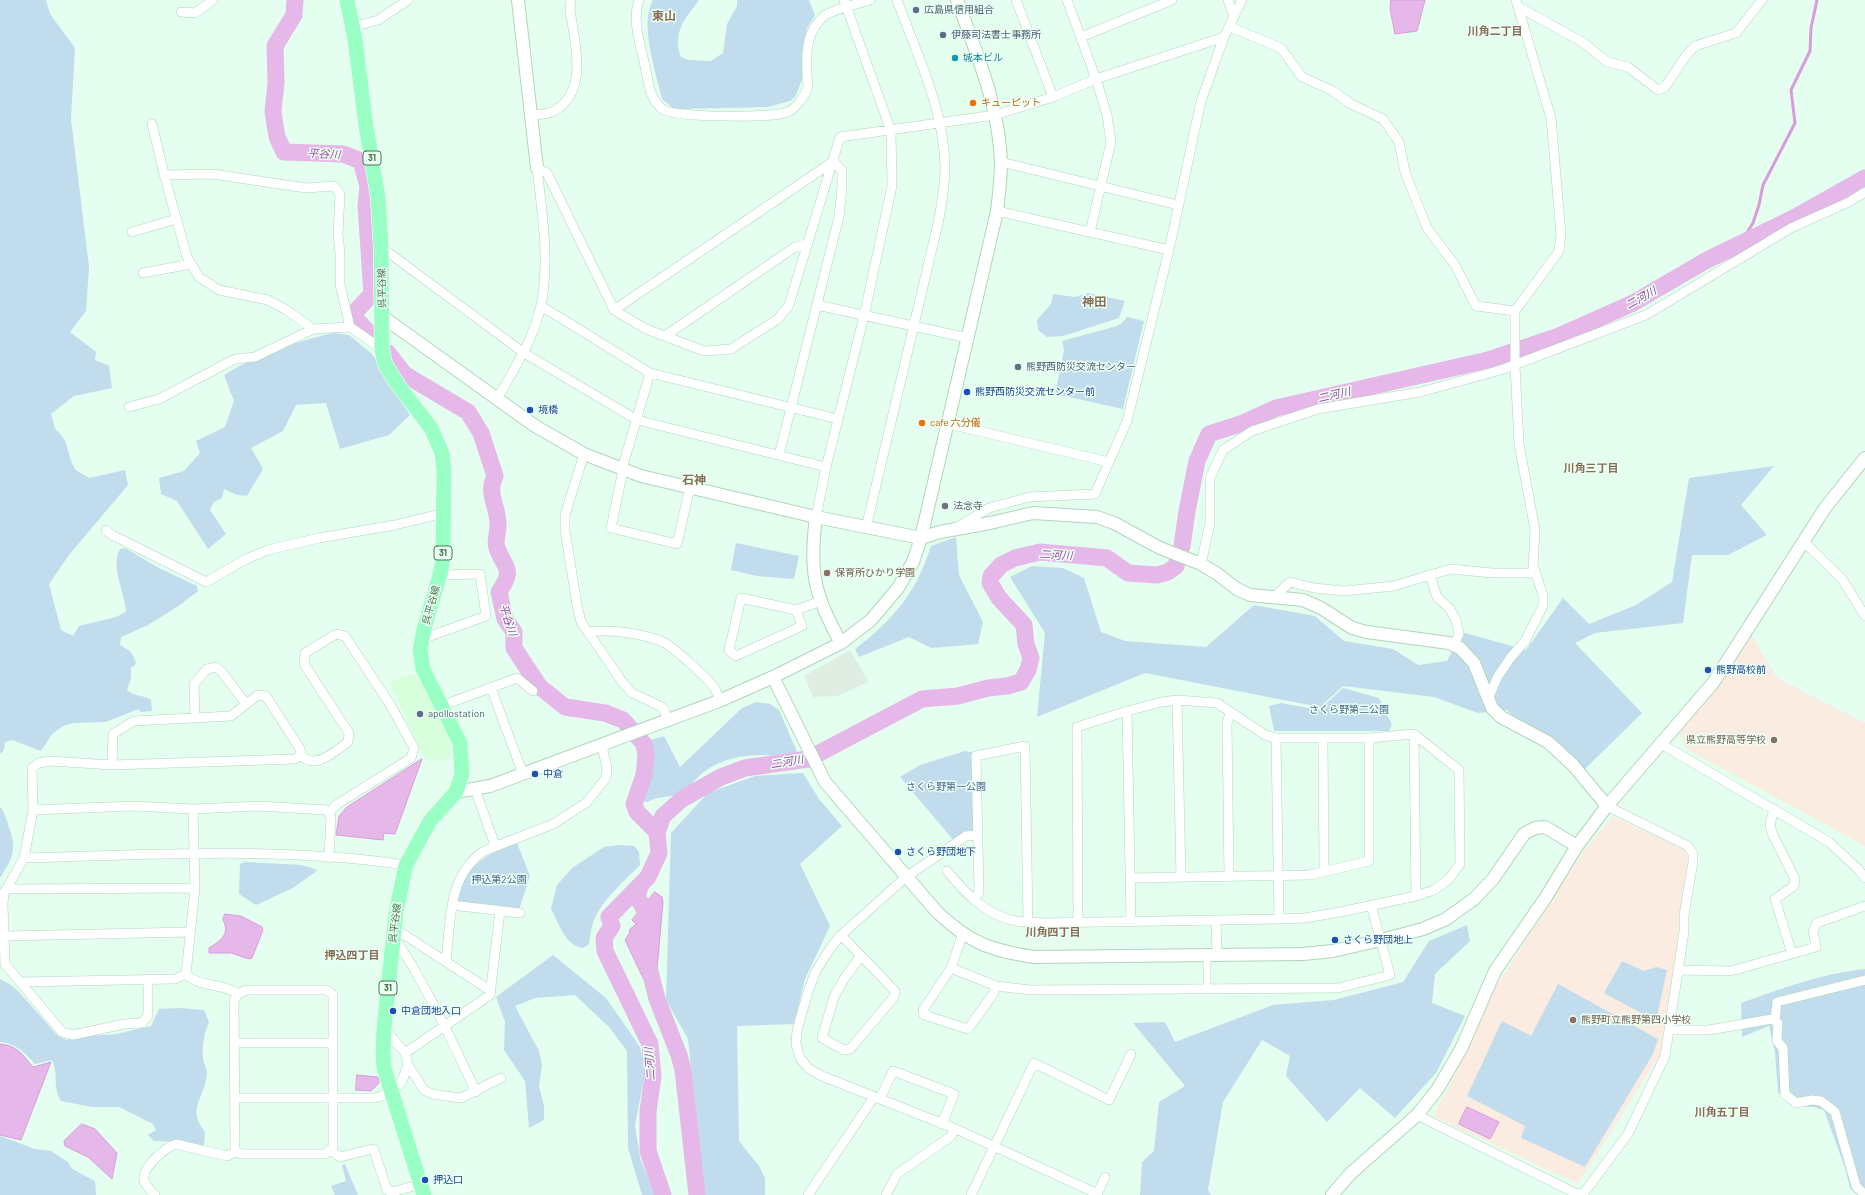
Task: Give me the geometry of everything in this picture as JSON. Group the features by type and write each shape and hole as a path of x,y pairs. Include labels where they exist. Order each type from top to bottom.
{"main road":[{"name":"呉平谷線","path":"347,0 378,197 383,317 382,349 385,364 398,385 431,428 442,453 444,513 443,554 440,575 420,650 423,669 460,743 462,774 456,792 430,822 406,866 400,888 394,932 384,1031 384,1068 423,1190"}],"street":[{"path":"182,12 195,13 213,0"},
{"path":"352,27 378,20 408,0"},
{"path":"497,399 524,352 541,306 544,274 545,240 518,0"},
{"path":"530,115 554,111 564,103 575,88 578,70 570,9 571,0"},
{"path":"640,0 636,9 637,28 651,96 663,110 683,115 733,116 788,112 798,103 808,89 806,48 811,33 824,17 845,4 870,0"},
{"path":"866,528 943,197 945,168 940,124 930,87 897,0"},
{"path":"456,792 490,786 649,728 773,678 841,643 871,620 898,588 913,562 921,538 949,424 997,211 1001,162 995,115 989,90 956,0"},
{"path":"1016,0 1053,97"},
{"path":"1067,0 1096,79 1107,115 1111,142 1102,186 1090,232"},
{"path":"1081,37 1172,0"},
{"path":"1228,0 1234,17"},
{"path":"952,529 989,508 1029,497 1095,494 1127,421 1169,250 1202,101 1224,37 1242,0"},
{"path":"1518,3 1584,43 1607,62 1628,67 1658,90 1666,87 1685,57 1695,46 1736,33 1762,0"},
{"path":"1488,699 1498,676 1525,640 1544,606 1543,594 1532,566 1536,530 1519,444 1515,363 1515,311 1559,251 1561,234 1557,171 1551,118 1518,3"},
{"path":"841,643 825,616 820,601 812,566 812,547 816,517 826,467 864,316 892,186 890,131 845,4"},
{"path":"1230,27 1281,48 1302,77 1333,91 1351,104 1384,119 1399,142 1405,172 1427,228 1455,265 1476,306 1515,311"},
{"path":"537,168 547,173 614,310 646,329 704,351 731,350 778,319 789,305 834,161 840,137 995,115 1053,97 1096,79 1224,37"},
{"path":"152,124 164,175 187,258 199,277 219,290 268,300 285,309 313,329"},
{"path":"779,455 839,217 842,171 834,161"},
{"path":"614,310 834,161"},
{"path":"1001,162 1178,205"},
{"path":"164,175 212,174 306,188 334,186 340,194 338,234 340,254 340,285 350,327"},
{"path":"1196,562 1210,523 1210,478 1224,450 1252,431 1318,409 1420,392 1515,363 1646,315 1792,228 1849,202 1865,192"},
{"path":"997,211 1169,250"},
{"path":"132,232 176,219"},
{"path":"665,336 795,247 808,244"},
{"path":"381,247 524,352 637,420 826,467"},
{"path":"144,273 191,264"},
{"path":"817,305 968,338"},
{"path":"541,306 650,373 838,419"},
{"path":"383,317 536,426 584,454 623,469 690,487 816,517 921,538 952,529 990,523 1028,513 1097,517 1108,521 1160,548 1196,562 1216,573 1237,589 1250,596 1303,600 1321,608 1352,628 1367,632 1454,645 1460,648 1474,663 1492,708 1501,717 1548,742 1573,765 1607,806 1688,846 1693,854 1693,862 1684,915 1684,932 1679,970 1665,1056 1628,1134 1584,1193 1577,1194 1417,1115"},
{"path":"129,407 159,399 235,359 255,357 313,329 350,327 382,349"},
{"path":"650,373 623,469 611,528 677,544 690,487"},
{"path":"949,424 1109,462"},
{"path":"584,454 565,515 564,530 581,622 632,693 662,707 669,720"},
{"path":"1332,1195 1350,1174 1417,1115 1437,1090 1461,1049 1495,971 1546,898 1577,846 1607,806 1712,683 1825,508 1865,458"},
{"path":"106,530 112,535 206,582 246,559 268,550 318,538 396,526 444,513"},
{"path":"1804,542 1842,579 1865,616"},
{"path":"1273,598 1290,582 1314,588 1344,591 1394,586 1451,569 1492,573 1534,574"},
{"path":"422,639 486,616 480,574 440,575"},
{"path":"1430,575 1437,597 1450,609 1456,620 1459,634 1454,645"},
{"path":"796,610 802,626 736,656 729,650 741,598 796,610 820,601"},
{"path":"588,632 599,631 634,635 663,642 674,649 715,688 719,701"},
{"path":"112,765 113,734 134,721 231,716 258,695 266,696 300,749 301,755 310,762 326,756 348,742 349,733 304,664 305,653 336,634 345,636 391,706 414,748 411,758 336,805 329,813"},
{"path":"194,718 194,684 207,669 216,667 222,672 246,704"},
{"path":"441,706 517,678 533,691"},
{"path":"773,678 818,770 838,799 937,912 975,942 1002,952 1034,957 1212,958 1303,954 1333,951 1423,929 1446,919 1461,910 1493,879 1524,834 1535,828 1545,827 1577,846"},
{"path":"492,688 522,774"},
{"path":"1177,700 1180,877"},
{"path":"946,871 963,891 974,900 992,912 1015,920 1041,923 1305,918 1416,896 1434,890 1450,879 1460,864 1459,770 1414,734 1369,738 1276,738 1265,735 1230,713 1216,702 1177,700 1162,702 1127,711 1077,727 1078,922"},
{"path":"1127,711 1131,921"},
{"path":"1229,877 1227,724 1230,713"},
{"path":"1414,734 1416,896"},
{"path":"1276,738 1279,919"},
{"path":"1323,738 1324,872"},
{"path":"1130,878 1310,875 1369,861 1369,738"},
{"path":"1661,744 1830,842 1858,869 1865,878"},
{"path":"446,961 455,887 463,872 477,856 495,845 553,824 586,803 606,778 607,769 602,745"},
{"path":"974,900 978,892 976,756 1025,746 1028,921"},
{"path":"148,979 148,1016 142,1023 124,1024 73,1035 62,1032 5,964 3,904 7,889 24,858 33,810 32,768 39,763 51,761 112,765 295,759 301,755"},
{"path":"475,789 495,845"},
{"path":"33,810 133,806 194,809 259,806 326,810 331,817 329,858"},
{"path":"186,974 195,888 194,809"},
{"path":"1774,809 1770,824 1772,833 1795,879 1794,886 1775,899 1792,954"},
{"path":"978,835 966,836 906,877 841,935 829,950 816,971 797,1030 796,1044 800,1058 809,1069 822,1076 995,1146 1097,1195 1105,1177"},
{"path":"24,858 194,854 286,855 406,866"},
{"path":"7,889 195,888"},
{"path":"452,905 520,913"},
{"path":"951,968 996,986 1030,990 1338,988 1390,975 1371,905"},
{"path":"1679,970 1731,971 1816,947 1813,931 1817,923 1865,906"},
{"path":"405,1053 490,995 500,911"},
{"path":"1207,988 1216,920"},
{"path":"4,936 191,932"},
{"path":"394,932 446,961 491,991"},
{"path":"394,932 444,1026 476,1092"},
{"path":"963,933 951,968 923,1010 924,1015 968,1029 994,993 996,986"},
{"path":"841,935 895,991 894,997 850,1049 844,1050 822,1038 834,997 844,979 861,956"},
{"path":"20,982 175,979 186,974"},
{"path":"186,974 194,982 230,988 238,994"},
{"path":"1775,1021 1778,1002 1865,980"},
{"path":"155,1195 144,1181 143,1175 146,1168 168,1146 176,1144 227,1156 235,1152 242,1154 325,1154 333,1147 333,995 327,990 246,990 238,994 234,1000 236,1098 235,1152"},
{"path":"1669,1030 1709,1030 1772,1019 1778,1023 1777,1041 1783,1048 1785,1094 1796,1103 1812,1100 1821,1101 1835,1112 1856,1186 1865,1195"},
{"path":"384,1031 389,1034 405,1053 408,1065 424,1090 432,1094 461,1098 476,1092 501,1078"},
{"path":"235,1043 333,1043"},
{"path":"971,1195 1034,1063 1108,1100 1131,1054"},
{"path":"236,1098 374,1098 392,1094 398,1089 408,1065"},
{"path":"808,1195 877,1098 893,1071 954,1094 942,1124"},
{"path":"886,1195 897,1174 950,1137 956,1130"},
{"path":"330,1150 340,1157 372,1149 374,1150 387,1190 392,1192 423,1190"}],"shaded area":[{"path":"1391,0 1425,0 1417,31 1395,34 1390,9"},
{"name":"県立熊野高等学校","path":"1751,634 1777,678 1865,723 1865,846 1685,748 1680,731"},
{"path":"850,650 869,682 837,696 813,697 804,676"},
{"name":"apollostation","path":"417,674 451,743 451,759 426,760 389,682"},
{"path":"422,759 395,834 384,833 383,840 336,835 339,816 347,807"},
{"name":"熊野町立熊野第四小学校","path":"1613,816 1686,851 1688,860 1681,909 1680,931 1660,1055 1578,1184 1433,1116 1467,1052 1494,989 1583,852"},
{"path":"655,892 662,897 663,902 657,969 659,974 644,980 625,940 630,932 629,930 636,924 632,920"},
{"path":"225,914 241,916 262,927 263,930 252,958 249,959 231,953 209,953 209,948 217,943 225,933 226,929 223,920"},
{"path":"0,1044 11,1046 19,1051 33,1067 51,1062 21,1140 0,1135"},
{"path":"357,1075 378,1077 379,1083 371,1091 356,1090"},
{"path":"1467,1107 1499,1122 1490,1139 1459,1124"},
{"path":"82,1124 95,1129 117,1153 112,1179 88,1157 65,1146 64,1141"}],"green space":[{"path":"0,0 46,0 50,14 75,48 71,119 89,267 86,311 70,332 96,352 95,360 109,366 112,388 74,396 51,414 55,429 63,438 74,467 77,470 89,478 125,470 128,485 69,555 49,584 61,630 73,636 79,626 116,617 126,612 117,572 117,556 120,549 125,548 159,568 197,586 198,591 180,605 148,625 121,637 120,645 131,652 136,664 131,668 131,678 127,690 151,700 152,711 141,712 138,709 106,722 73,723 63,726 52,734 41,751 12,740 5,742 4,750 0,754"},
{"path":"653,0 699,0 681,26 678,40 679,48 681,57 688,60 711,61 723,53 727,24 737,6 737,0 809,0 815,15 807,28 802,80 795,97 790,101 768,107 673,108 662,99 650,49 648,22 649,10"},
{"path":"1088,293 1125,301 1119,318 1063,336 1047,337 1038,330 1037,320 1051,304 1053,294 1075,297"},
{"path":"1127,317 1144,321 1123,409 1055,394 1064,350 1062,341 1117,326"},
{"path":"333,333 349,335 372,354 410,415 389,435 340,449 326,403 296,405 283,431 251,448 263,469 247,496 237,495 224,489 222,498 214,502 210,510 226,534 208,549 177,501 161,494 159,478 184,471 200,453 196,441 225,427 234,401 224,375 262,355 305,340"},
{"path":"1774,466 1741,505 1767,535 1728,555 1692,555 1683,623 1595,633 1575,643 1642,713 1585,769 1506,710 1478,713 1434,697 1343,686 1320,707 1145,673 1037,717 1045,633 1010,577 1032,566 1063,568 1084,578 1101,632 1125,641 1206,647 1254,605 1315,616 1344,641 1393,649 1418,665 1447,661 1462,632 1526,650 1563,598 1589,624 1636,605 1672,582 1689,478"},
{"path":"956,537 959,575 983,622 978,644 931,648 909,637 859,657 855,649 892,616 911,591 925,563 931,546"},
{"path":"736,543 799,556 794,579 757,576 731,570"},
{"name":"さくら野第二公園","path":"1343,688 1379,698 1392,725 1389,731 1274,731 1269,706 1281,703 1319,710"},
{"path":"756,702 770,704 779,710 798,754 796,757 760,755 737,757 726,760 702,773 684,794 657,798 647,802 643,801 645,786 651,773 648,741 664,736 680,767 742,708"},
{"name":"さくら野第一公園","path":"965,751 974,753 976,834 955,842 900,777 920,765"},
{"path":"803,773 819,799 842,826 800,864 830,926 805,979 794,1024 737,1026 739,1141 759,1166 765,1178 765,1195 705,1195 688,1039 666,1000 671,833 708,793 755,776"},
{"path":"0,807 4,813 11,833 13,840 13,852 0,878"},
{"name":"押込第2公園","path":"517,843 530,876 519,910 456,903 465,880 470,871 477,864 494,852"},
{"path":"619,845 634,846 639,852 640,865 602,906 593,922 589,944 583,948 577,946 572,943 563,933 551,909 557,885 572,868 604,847"},
{"path":"245,862 302,865 318,870 293,888 256,905 239,894 240,864"},
{"path":"1467,925 1470,941 1435,974 1432,1003 1465,1016 1436,1073 1395,1118 1360,1088 1327,1122 1286,1076 1290,1056 1262,1040 1223,1102 1208,1190 1211,1195 1140,1195 1142,1162 1154,1151 1159,1102 1185,1086 1133,1023 1165,1022 1175,1042 1273,1005 1334,1000 1403,982 1429,941"},
{"path":"553,955 606,998 640,1047 646,1069 635,1125 640,1158 655,1195 642,1195 628,1148 627,1051 609,1027 575,995 535,998 515,1006 539,1051 542,1065 539,1086 544,1106 544,1120 529,1128 525,1081 504,1050 505,1022 496,997"},
{"path":"1622,961 1644,971 1656,967 1667,970 1656,1021 1604,993"},
{"path":"1865,969 1865,1195 1857,1195 1850,1188 1845,1168 1824,1110 1813,1107 1791,1106 1778,1092 1775,1053 1769,1026 1742,1037 1741,1003 1817,978"},
{"path":"0,979 11,985 19,992 58,1036 67,1040 77,1037 116,1034 151,1026 159,1009 179,1008 204,1010 209,1022 203,1049 203,1059 207,1074 206,1082 198,1103 197,1116 205,1132 204,1146 185,1142 154,1141 148,1135 156,1130 153,1124 119,1107 92,1107 61,1101 58,1095 55,1070 52,1060 35,1064 24,1052 15,1046 0,1042"},
{"path":"1558,984 1658,1039 1653,1054 1585,1167 1521,1138 1525,1126 1467,1096 1502,1021 1531,1036"},
{"path":"0,1136 35,1149 51,1151 68,1162 72,1169 95,1181 96,1195 0,1195"},
{"path":"345,1164 358,1195 335,1195 331,1186 346,1181 342,1165"}],"waterway":[{"name":"平谷川","path":"295,0 294,15 275,46 276,83 273,112 277,137 284,152 343,154 361,161 368,186 366,206 372,294 356,311 356,319 370,334"},
{"path":"1740,244 1753,223 1759,205 1763,185 1795,123 1791,90 1810,51 1811,28 1817,0"},
{"name":"二河川","path":"663,1195 648,1151 648,1111 653,1077 650,1044 605,951 604,938 612,926 609,917 648,877 659,853 657,832 663,816 682,799 721,777 745,768 808,759 922,699 958,696 988,688 1007,686 1021,682 1028,670 1031,658 1026,644 1024,625 999,598 990,583 991,576 1001,565 1015,558 1040,552 1107,558 1128,573 1157,575 1168,572 1176,566 1182,546 1197,461 1209,434 1243,423 1276,408 1488,360 1559,336 1633,303 1707,260 1794,218 1865,178"},
{"name":"平谷川","path":"388,353 404,374 468,412 481,433 495,476 492,494 498,518 496,545 508,573 507,578 499,592 505,619 514,632 514,648 539,686 565,707 605,713 623,720 644,744 646,756 644,775 634,804 637,812 657,832"},
{"path":"641,884 637,897 648,915 647,928"},
{"path":"646,956 657,999 679,1055 683,1070 697,1195"}],"place":[{"name":"広島県信用組合","path":"916,10"},
{"name":"伊藤司法書士事務所","path":"943,35"},
{"name":"城本ビル","path":"955,58"},
{"name":"キューピット","path":"973,103"},
{"name":"熊野西防災交流センター","path":"1018,367"},
{"name":"熊野西防災交流センター前","path":"967,392"},
{"name":"境橋","path":"530,410"},
{"name":"cafe 六分儀","path":"922,423"},
{"name":"法念寺","path":"945,506"},
{"name":"保育所ひかり学園","path":"827,573"},
{"name":"熊野高校前","path":"1708,670"},
{"name":"apollostation","path":"420,714"},
{"name":"県立熊野高等学校","path":"1774,740"},
{"name":"中倉","path":"535,774"},
{"name":"さくら野団地下","path":"898,852"},
{"name":"さくら野団地上","path":"1335,940"},
{"name":"中倉団地入口","path":"393,1011"},
{"name":"熊野町立熊野第四小学校","path":"1573,1020"},
{"name":"押込口","path":"425,1180"}],"district":[{"name":"東山","path":"664,16"},
{"name":"川角二丁目","path":"1495,31"},
{"name":"神田","path":"1094,302"},
{"name":"川角三丁目","path":"1591,468"},
{"name":"石神","path":"694,480"},
{"name":"川角四丁目","path":"1053,932"},
{"name":"押込四丁目","path":"352,955"},
{"name":"川角五丁目","path":"1722,1112"}]}
